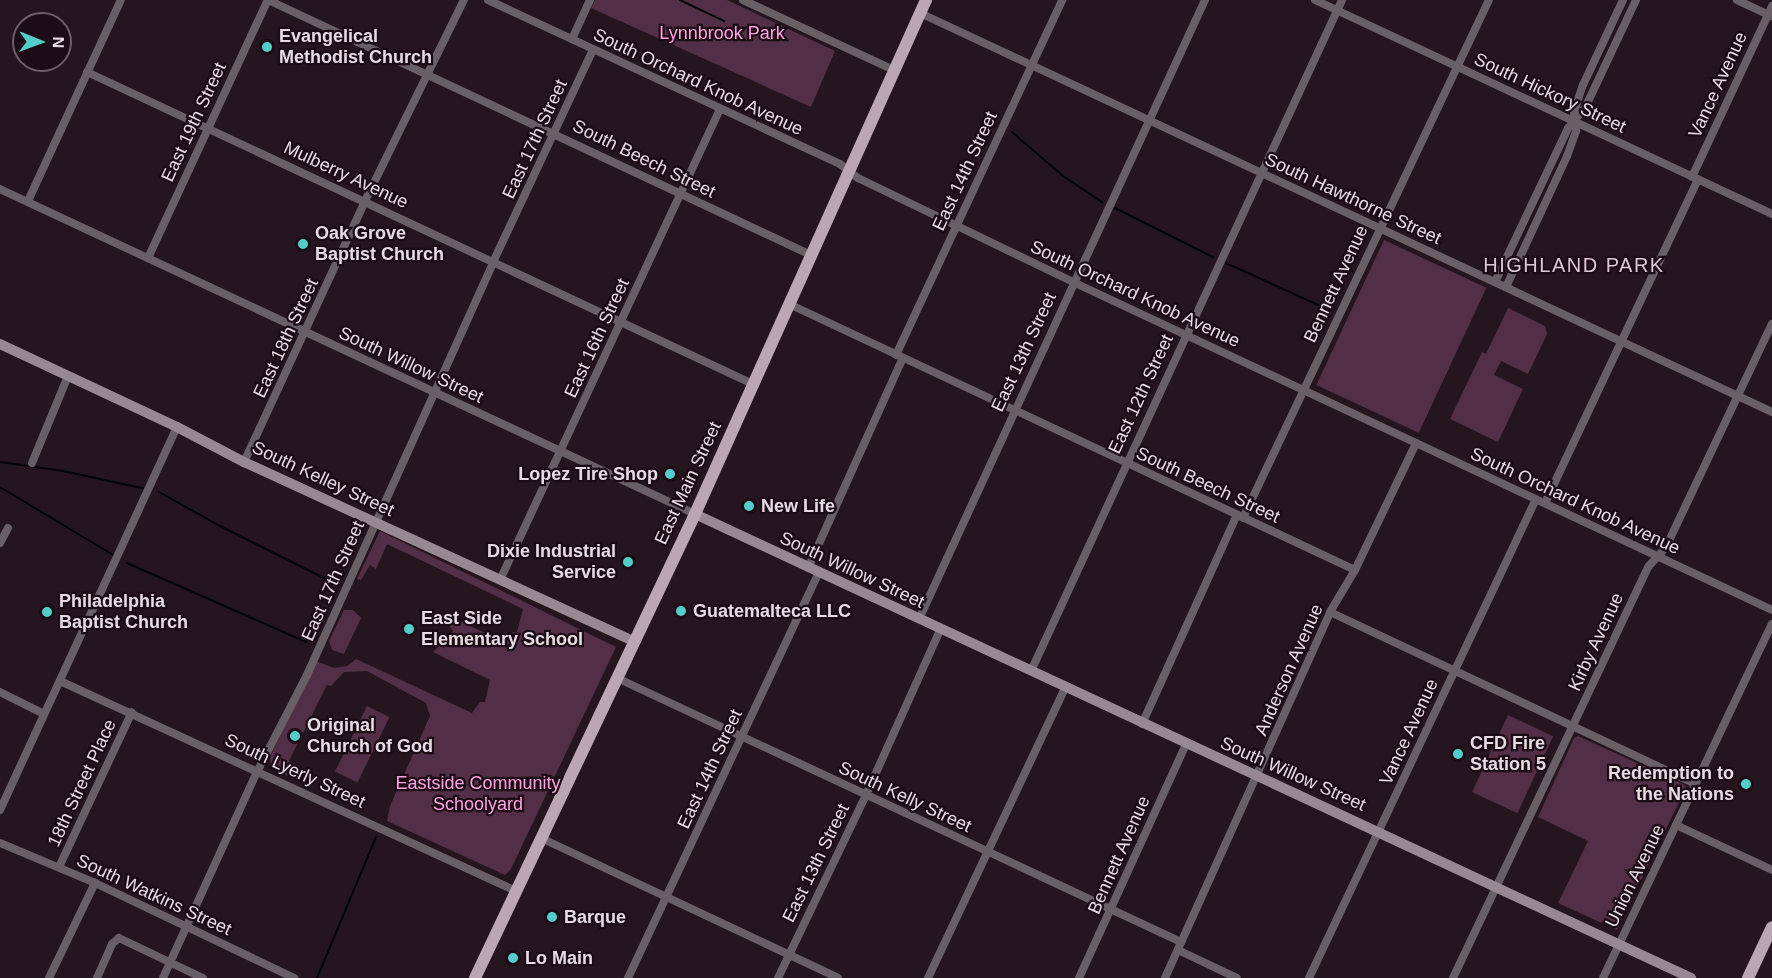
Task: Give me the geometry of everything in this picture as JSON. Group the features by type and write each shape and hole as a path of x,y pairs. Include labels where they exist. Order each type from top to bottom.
{"main road":[{"name":"East Main Street","path":"475,978 695,514 926,0"},
{"name":"South Kelley Street","path":"0,344 177,427 244,462 634,641"},
{"name":"South Willow Street","path":"695,514 1691,978"},
{"path":"1748,978 1772,927"}],"street":[{"path":"28,201 121,0"},
{"name":"South Beech Street","path":"268,0 811,255"},
{"name":"East 19th Street","path":"148,258 268,0"},
{"name":"East 18th Street","path":"244,462 366,201 464,0"},
{"name":"South Orchard Knob Avenue","path":"488,0 840,164 858,178 1073,282 1772,610"},
{"path":"572,39 590,0"},
{"path":"742,0 894,70"},
{"name":"East 14th Street","path":"808,567 957,226 1062,0"},
{"name":"East 13th Street","path":"919,619 1013,410 1205,0"},
{"name":"South Hickory Street","path":"1315,0 1772,214"},
{"name":"East 12th Street","path":"1031,671 1260,172 1342,0"},
{"name":"Bennett Avenue","path":"1142,724 1489,0"},
{"path":"1506,287 1567,156 1576,131 1574,112 1583,85 1623,0"},
{"path":"1495,282 1568,128 1585,108 1636,0"},
{"path":"1737,0 1770,15"},
{"name":"Vance Avenue","path":"1545,503 1622,341 1770,15 1772,6"},
{"name":"South Hawthorne Street","path":"920,13 1772,412"},
{"name":"East 17th Street","path":"163,978 258,770 307,675 433,393 593,50"},
{"name":"Mulberry Avenue","path":"87,72 494,260 753,384"},
{"name":"East 16th Street","path":"500,580 720,109"},
{"name":"South Willow Street","path":"0,189 559,453 695,514"},
{"name":"South Beech Street","path":"789,304 1355,570"},
{"name":"Kirby Avenue","path":"1453,978 1650,564 1665,548 1772,324"},
{"path":"32,464 68,376"},
{"path":"0,810 177,427"},
{"name":"Anderson Avenue","path":"1165,978 1330,612 1355,570 1416,443"},
{"name":"Vance Avenue","path":"1309,978 1536,499"},
{"path":"0,543 8,528"},
{"name":"East 14th Street","path":"628,978 819,573"},
{"path":"1330,612 1695,784"},
{"name":"Union Avenue","path":"1603,978 1772,624"},
{"name":"East 13th Street","path":"778,978 866,795 940,630"},
{"name":"South Kelly Street","path":"617,678 1111,910 1237,978"},
{"name":"South Lyerly Street","path":"60,681 258,770 516,891"},
{"path":"928,978 1065,688"},
{"path":"0,692 44,714"},
{"name":"18th Street Place","path":"59,867 132,712"},
{"name":"Bennett Avenue","path":"1079,978 1186,744"},
{"path":"1676,825 1772,870"},
{"path":"541,838 838,978"},
{"name":"South Watkins Street","path":"0,843 95,883 294,978"},
{"path":"49,978 95,883"},
{"path":"97,978 112,944 119,938 203,978"}],"green space":[{"name":"Lynnbrook Park","path":"595,0 727,0 835,51 811,107 591,8"},
{"path":"1384,240 1486,288 1419,433 1316,385"},
{"path":"1508,308 1545,326 1547,334 1528,374 1501,361 1494,375 1523,389 1498,442 1450,419 1482,352 1486,354"},
{"name":"Eastside Community Schoolyard","path":"380,531 616,647 511,869 505,875 387,821 390,806 430,716 426,703 367,671 344,672 331,686 327,685 289,761 295,764 290,777 271,767 270,757 316,661 334,668 347,666 356,659 472,713 480,702 485,702 490,680 433,652 443,642 447,645 453,631 446,621 448,616 505,642 513,632 517,632 523,609 387,544 376,569 370,565 361,580 357,579"},
{"path":"344,610 353,610 361,618 344,654 332,650 329,641"},
{"path":"367,706 389,717 357,783 335,772"},
{"path":"1508,715 1553,736 1517,813 1472,792"},
{"path":"1578,736 1685,785 1686,788 1617,930 1558,903 1588,841 1538,817 1574,738"}],"waterway":[{"path":"680,0 724,21"},
{"path":"1012,132 1063,176 1102,202"},
{"path":"1115,208 1213,257"},
{"path":"1226,263 1329,310"},
{"path":"0,462 63,471 146,489"},
{"path":"0,487 115,556"},
{"path":"159,492 220,526 336,584"},
{"path":"127,563 306,642"},
{"path":"317,978 376,837"}],"place":[{"name":"Evangelical Methodist Church","path":"267,47"},
{"name":"Oak Grove Baptist Church","path":"303,244"},
{"name":"Lopez Tire Shop","path":"670,474"},
{"name":"New Life","path":"749,506"},
{"name":"Dixie Industrial Service","path":"628,562"},
{"name":"Guatemalteca LLC","path":"681,611"},
{"name":"Philadelphia Baptist Church","path":"47,612"},
{"name":"East Side Elementary School","path":"409,629"},
{"name":"Original Church of God","path":"295,736"},
{"name":"CFD Fire Station 5","path":"1458,754"},
{"name":"Redemption to the Nations","path":"1746,784"},
{"name":"Barque","path":"552,917"},
{"name":"Lo Main","path":"513,958"}],"district":[{"name":"HIGHLAND PARK","path":"1574,265"}]}
